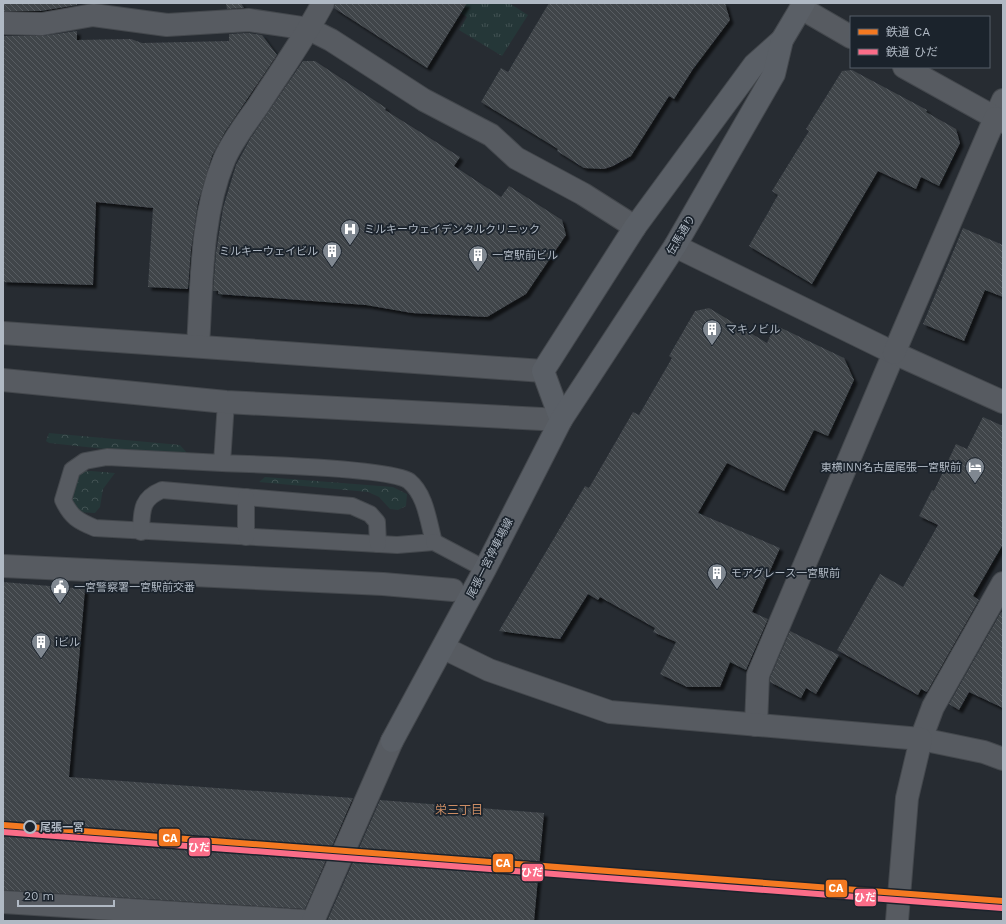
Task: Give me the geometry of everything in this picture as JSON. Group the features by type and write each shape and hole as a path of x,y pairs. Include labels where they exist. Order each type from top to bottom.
{"main road":[{"name":"伝馬通り","path":"561,420 675,246 774,74 782,40 798,5"},
{"name":"伝馬通り","path":"544,371 635,227 754,64 782,40"},
{"path":"544,371 561,420"},
{"name":"尾張一宮停車場線","path":"392,741 444,648 561,420"}],"street":[{"path":"198,346 206,231 211,200 224,159 309,29 323,3"},
{"path":"798,5 850,36"},
{"path":"3,23 42,24 93,9 167,25 248,20 309,29 331,40 424,100 491,135 516,158 582,194 635,227"},
{"path":"756,725 758,675 894,353 1000,114 906,68"},
{"path":"675,246 894,353 1003,402"},
{"path":"3,333 544,371"},
{"path":"3,380 226,402 561,420"},
{"path":"3,566 383,584 453,590"},
{"path":"897,921 907,798 921,739 933,708 1003,583"},
{"path":"444,648 489,670 610,712 921,739 984,752 1003,759"},
{"path":"313,921 392,741"},
{"path":"3,902 303,921"}],"lane":[{"path":"222,463 226,402"},
{"path":"434,542 420,495 409,482 400,476 362,472 107,457 86,461 72,470 63,500 69,513 82,523 95,528 141,532 397,545 434,542 485,569"},
{"path":"141,532 142,508 150,495 162,490 352,506 370,514 377,522 378,544"},
{"path":"246,497 246,537"}],"green space":[{"path":"445,3 509,3 528,15 502,56 459,30 467,17"},
{"path":"49,433 180,445 187,453 179,457 49,443 46,441"},
{"path":"91,471 115,473 103,489 100,507 95,513 76,512 70,495 79,472"},
{"path":"265,477 393,487 407,494 406,506 398,510 390,509 379,497 368,492 259,482"}],"building":[{"path":"3,3 77,3 77,5 41,11 3,11"},
{"path":"226,3 241,3 244,8 227,9"},
{"path":"335,3 467,3 427,68 334,8"},
{"path":"549,3 725,3 730,20 693,69 674,99 669,96 631,156 613,166 604,169 584,168 557,151 558,149 481,102 501,68 508,72"},
{"path":"77,31 77,40 131,39 142,43 229,41 229,34 248,33 262,35 277,55 225,132 212,156 198,203 191,250 188,289 148,287 153,208 96,202 93,285 3,282 3,36 42,36"},
{"path":"303,61 315,61 386,108 385,110 460,157 454,166 501,197 509,186 562,220 566,235 526,294 487,317 412,313 366,305 218,294 218,291 213,291 216,253 223,208 236,165 250,139"},
{"path":"852,70 927,110 926,112 956,129 960,143 939,186 921,177 916,189 878,171 812,284 749,246 778,195 772,191 809,131 806,129 842,71"},
{"path":"963,228 1003,245 1003,297 985,290 964,341 923,324"},
{"path":"709,308 767,343 775,325 844,358 854,380 828,436 814,430 784,491 727,463 698,513 780,548 752,612 768,619 746,670 730,662 720,687 687,687 660,674 676,642 653,632 655,628 600,597 598,600 588,594 560,639 499,631 585,486 589,488 633,412 639,415 672,358 669,356 695,311"},
{"path":"983,417 1003,426 1003,544 973,596 979,600 927,692 921,689 918,695 837,650 880,574 903,587 938,525 919,516 932,490 934,491 956,444 967,449"},
{"path":"3,582 85,589 69,777 353,798 305,909 3,890"},
{"path":"1001,612 1003,613 1003,708 969,692 959,710 949,704"},
{"path":"790,631 839,655 816,694 806,688 801,698 770,682 770,678"},
{"path":"380,800 544,813 534,921 327,921"}],"rail line":[{"name":"CA","path":"3,825 1003,901"},
{"name":"ひだ","path":"3,832 1002,908"}],"place":[{"name":"ミルキーウェイデンタルクリニック","path":"350,246"},
{"name":"ミルキーウェイビル","path":"332,268"},
{"name":"一宮駅前ビル","path":"478,272"},
{"name":"マキノビル","path":"712,346"},
{"name":"東横INN名古屋尾張一宮駅前","path":"975,484"},
{"name":"モアグレース一宮駅前","path":"717,590"},
{"name":"一宮警察署一宮駅前交番","path":"60,604"},
{"name":"iビル","path":"41,659"},
{"name":"尾張一宮","path":"30,827"}],"district":[{"name":"栄三丁目","path":"459,810"}]}
